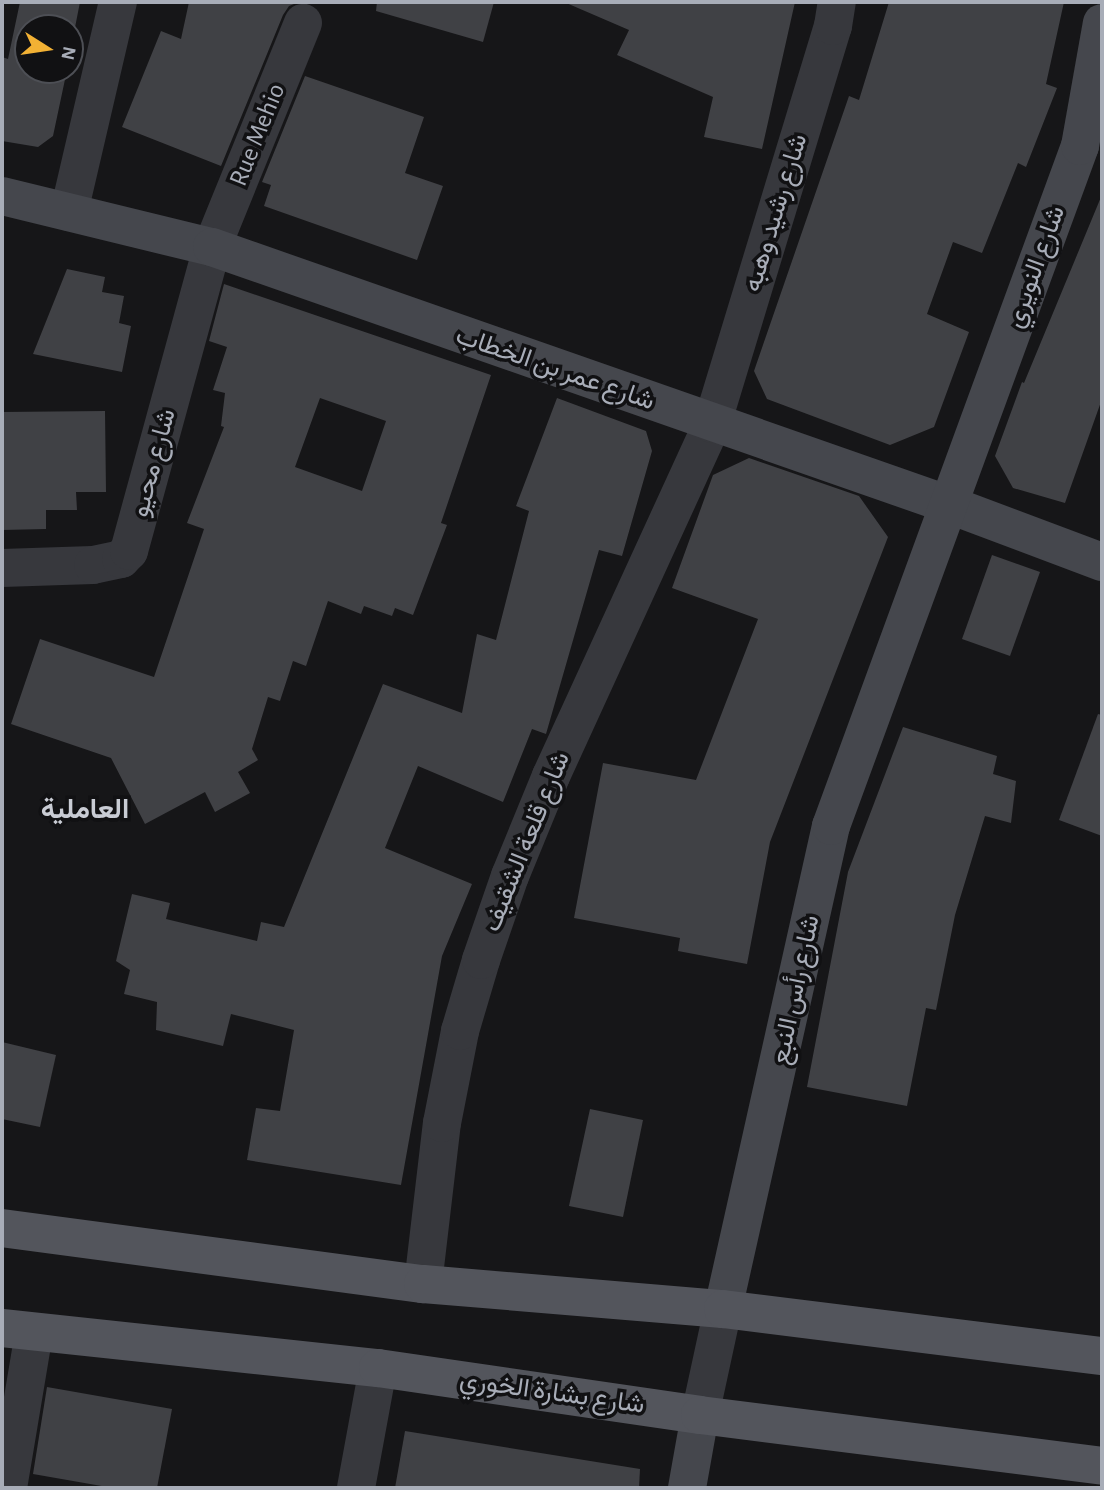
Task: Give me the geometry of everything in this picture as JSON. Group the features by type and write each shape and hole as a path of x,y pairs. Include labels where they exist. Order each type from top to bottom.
{"main road":[{"path":"2,1228 423,1284 723,1309 1102,1356"},
{"name":"شارع بشارة الخوري","path":"18,1330 378,1368 700,1415 1102,1466"}],"street":[{"path":"69,212 118,2"},
{"name":"شارع رشيد وهبه","path":"712,424 833,26 837,2"},
{"name":"Rue Mehio","path":"212,247 303,23"},
{"name":"شارع النويري","path":"950,505 1080,146 1102,23"},
{"name":"شارع عمر بن الخطاب","path":"2,196 212,247 950,505 1102,562"},
{"name":"شارع محيو","path":"2,568 110,563 129,551 212,247"},
{"name":"شارع قلعة الشقيف","path":"423,1284 442,1123 460,1031 481,960 510,876 551,776 712,424"},
{"name":"شارع رأس النبع","path":"687,1488 723,1309 831,826 950,505"},
{"path":"8,1488 24,1391 18,1330"},
{"path":"356,1488 378,1368"}],"building":[{"path":"20,2 80,2 78,14 17,14"},
{"path":"189,2 299,2 289,6 283,15 221,166 122,127 161,31 181,39"},
{"path":"377,2 494,2 483,42 376,11"},
{"path":"564,2 795,2 762,149 704,137 713,97 617,55 629,30"},
{"path":"889,2 1064,2 1046,84 1057,88 1026,167 1018,163 982,253 953,242 927,314 969,332 934,427 890,445 767,399 754,371 849,96 859,100"},
{"path":"14,30 14,84 64,84 53,136 38,147 2,141 2,57 8,59"},
{"path":"305,76 424,117 405,173 443,186 417,260 264,206 271,185 262,182"},
{"path":"1101,197 1102,399 1065,503 1013,488 995,456 1022,382 1024,383"},
{"path":"67,269 105,277 102,292 124,296 119,323 131,326 122,372 33,354"},
{"path":"224,284 491,375 441,523 447,525 413,615 395,608 392,616 364,606 361,614 328,601 306,666 293,661 280,701 268,697 252,749 258,760 238,772 250,793 215,812 205,792 145,824 111,758 11,724 40,639 154,677 204,529 187,523 224,427 221,426 225,393 213,390 227,347 209,341","holes":["320,398 386,421 362,491 295,467"]},
{"path":"557,398 646,431 652,451 622,556 599,550 546,734 532,729 503,802 418,766 385,848 472,884 442,956 401,1185 247,1160 256,1108 280,1111 294,1030 231,1014 223,1046 156,1030 157,1002 124,994 130,970 116,961 132,894 170,903 166,919 257,941 261,922 284,927 383,684 462,713 477,634 496,640 529,511 516,506"},
{"path":"105,411 106,492 76,492 77,510 46,510 46,529 2,530 2,412"},
{"path":"749,458 859,496 888,537 770,842 747,964 678,951 680,938 574,918 603,763 696,780 758,619 672,588 713,475"},
{"path":"992,555 1040,572 1010,656 962,639"},
{"path":"1098,714 1102,715 1102,836 1059,820"},
{"path":"903,727 997,756 993,774 1016,781 1011,823 985,816 955,915 936,1010 926,1008 907,1106 807,1087 848,872"},
{"path":"2,1042 56,1055 40,1127 2,1119"},
{"path":"590,1109 643,1120 623,1217 569,1206"},
{"path":"47,1387 172,1409 157,1488 113,1488 33,1474"},
{"path":"405,1431 640,1469 639,1488 395,1488"}],"district":[{"name":"العاملية","path":"85,810"}]}
